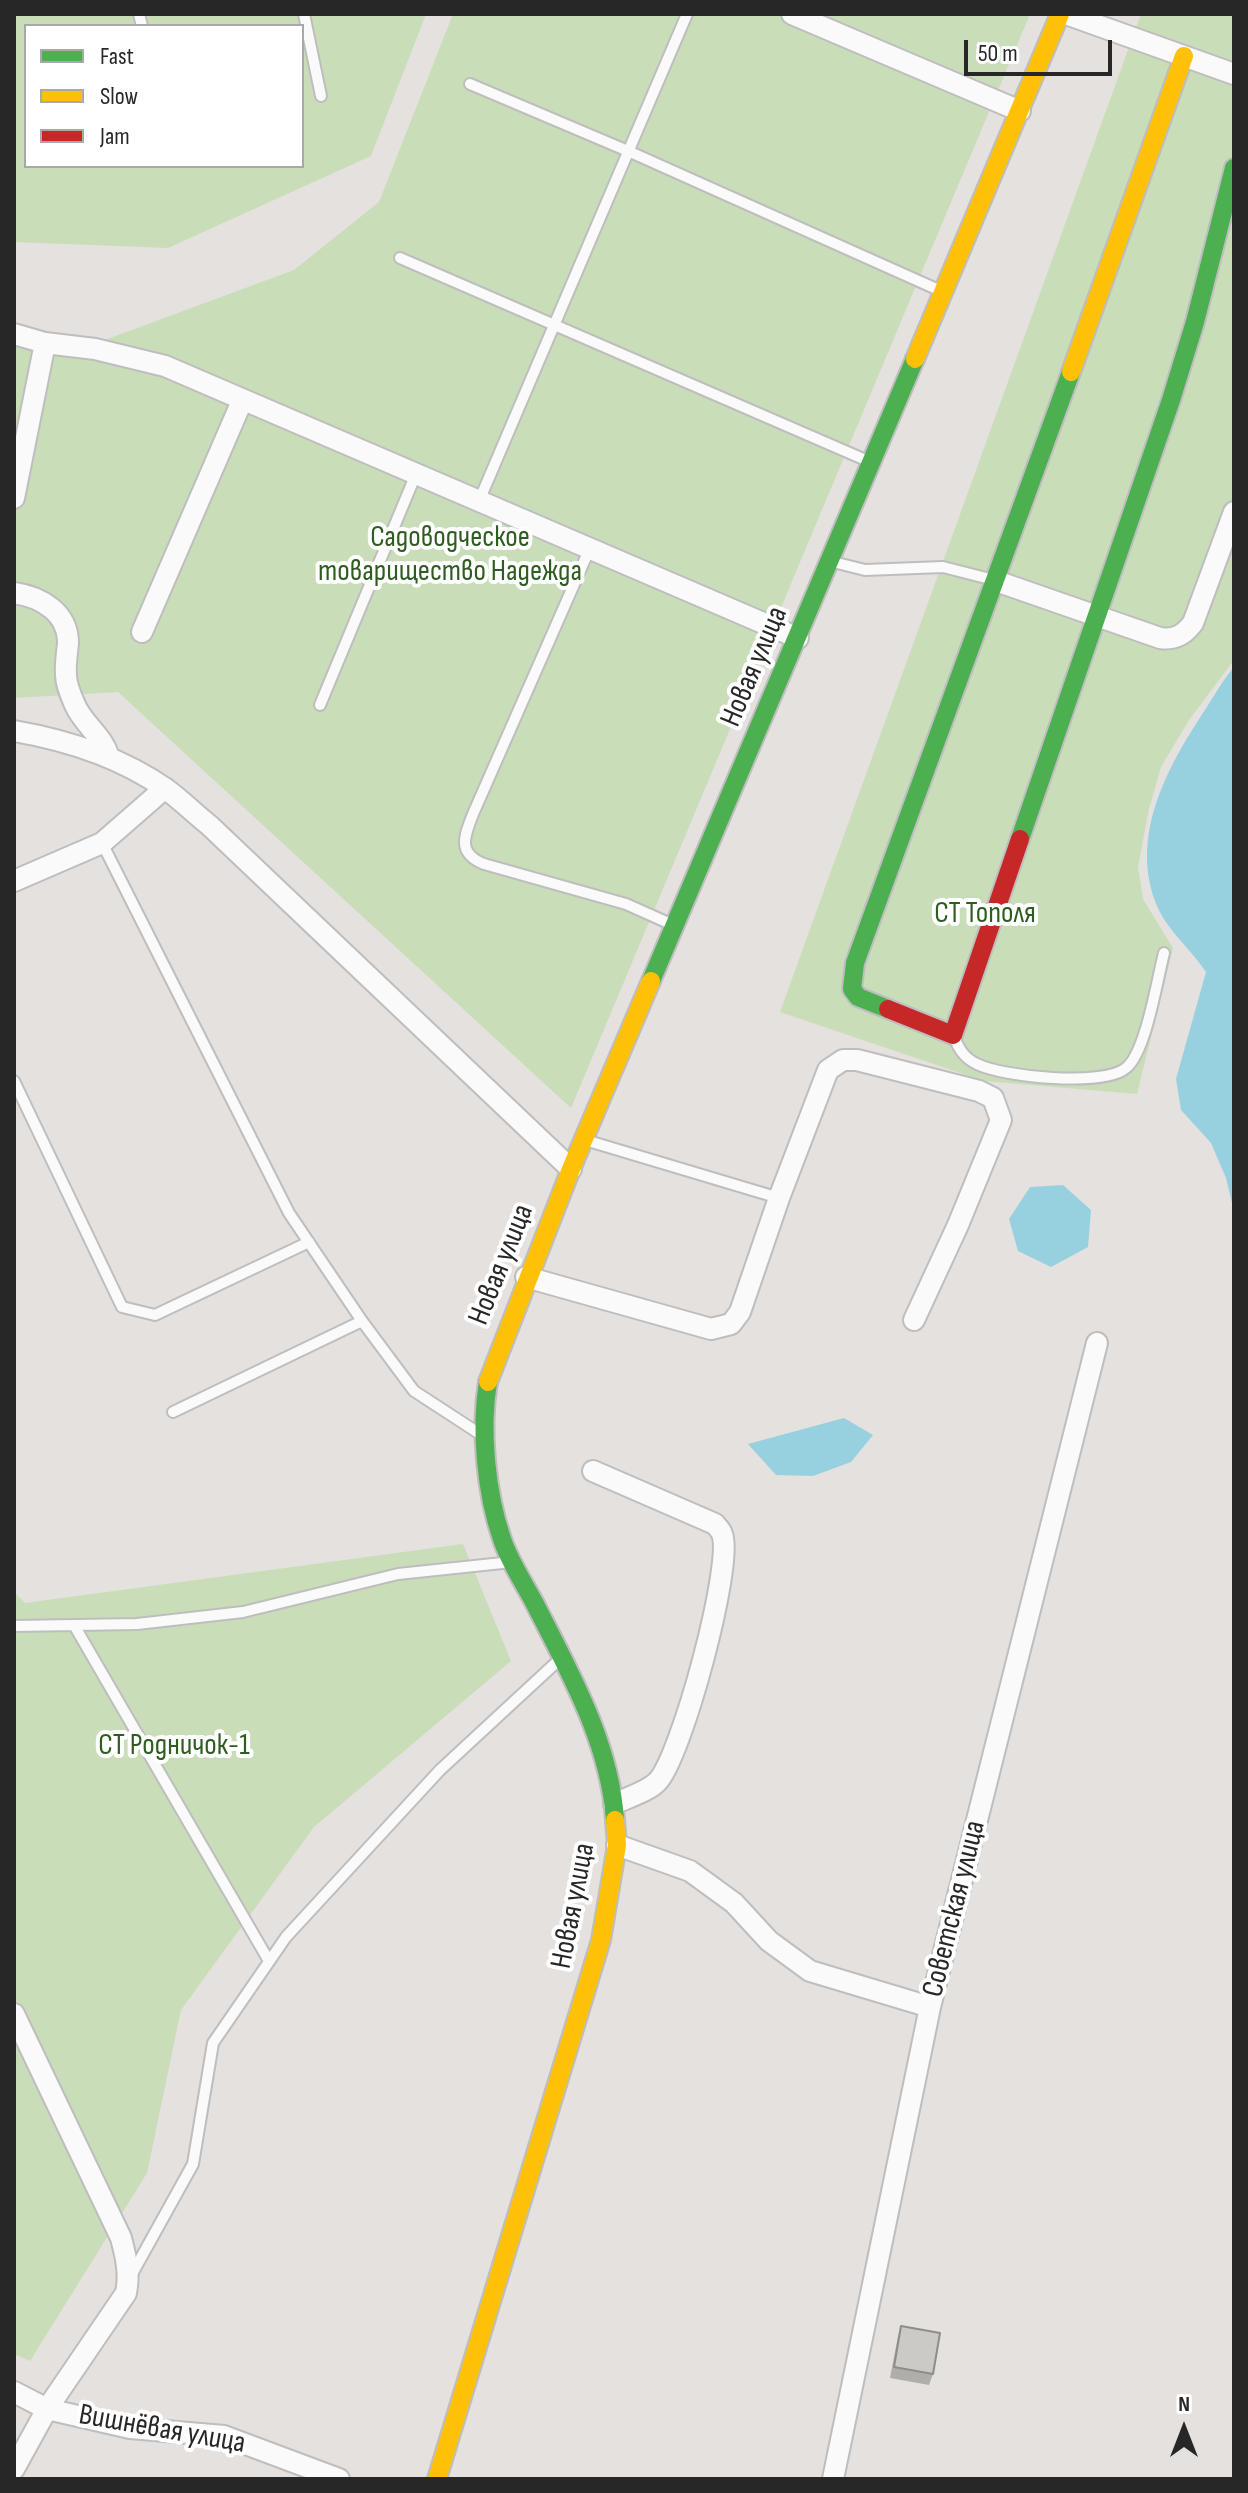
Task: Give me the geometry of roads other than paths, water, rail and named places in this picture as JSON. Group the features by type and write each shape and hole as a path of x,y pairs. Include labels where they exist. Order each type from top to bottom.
{"street":[{"path":"792,14 1020,111"},
{"name":"Новая улица","path":"437,2479 601,1940 617,1845 614,1804 604,1758 562,1658 502,1540 490,1489 485,1437 483,1409 489,1373 583,1140 1060,14"},
{"path":"1066,14 1234,74"},
{"path":"1184,56 855,963 852,989 858,997 953,1035 1098,617 1195,322 1234,168"},
{"path":"14,334 165,366 798,638"},
{"path":"14,498 45,343"},
{"path":"142,632 242,401"},
{"path":"996,581 1169,639 1186,632 1197,613 1234,512"},
{"path":"14,593 44,602 63,619 68,639 65,675 69,690 76,709 98,736 109,757"},
{"path":"14,731 38,735 109,757 165,788 220,836 571,1169"},
{"path":"14,881 102,843 165,788"},
{"path":"526,1277 711,1329 731,1324 740,1312 828,1070 835,1063 857,1060 979,1091 993,1098 1001,1120 958,1225 914,1320"},
{"name":"Советская улица","path":"833,2479 930,2007 1097,1343"},
{"path":"593,1471 715,1524 723,1534 723,1555 710,1639 682,1731 658,1782 614,1804"},
{"path":"617,1845 690,1871 734,1903 769,1941 810,1971 930,2007"},
{"path":"14,2014 121,2238 129,2267 126,2293 47,2409 14,2392"},
{"name":"Вишнёвая улица","path":"14,2469 47,2409 130,2428 224,2436 339,2479"}],"lane":[{"path":"304,14 321,96"},
{"path":"479,501 687,14"},
{"path":"470,84 943,292"},
{"path":"400,258 872,462"},
{"path":"320,705 416,474"},
{"path":"590,548 473,814 465,835 465,849 472,859 484,864 626,904 675,926"},
{"path":"830,562 865,570 943,567 996,581"},
{"path":"102,843 289,1213 414,1391 485,1437"},
{"path":"953,1035 960,1052 975,1063 1002,1072 1099,1079 1124,1070 1140,1047 1164,953"},
{"path":"14,1081 122,1307 155,1315 309,1242"},
{"path":"583,1140 779,1198"},
{"path":"173,1412 362,1321"},
{"path":"14,1626 137,1624 243,1612 398,1574 514,1562"},
{"path":"74,1625 269,1961"},
{"path":"129,2280 193,2164 213,2043 269,1961 286,1937 440,1770 562,1658"}],"water":[{"path":"1234,667 1234,1211 1226,1178 1211,1143 1181,1110 1176,1079 1206,972 1158,908 1147,857 1149,831 1165,781 1189,735"},
{"path":"1063,1185 1091,1210 1088,1247 1051,1267 1018,1251 1009,1219 1030,1187"},
{"path":"844,1418 873,1435 851,1462 813,1476 776,1475 748,1444"}],"park label":[{"name":"Садоводческое товарищество Надежда","path":"450,555"},
{"name":"СТ Тополя","path":"985,914"},
{"name":"СТ Родничок-1","path":"174,1746"}]}
